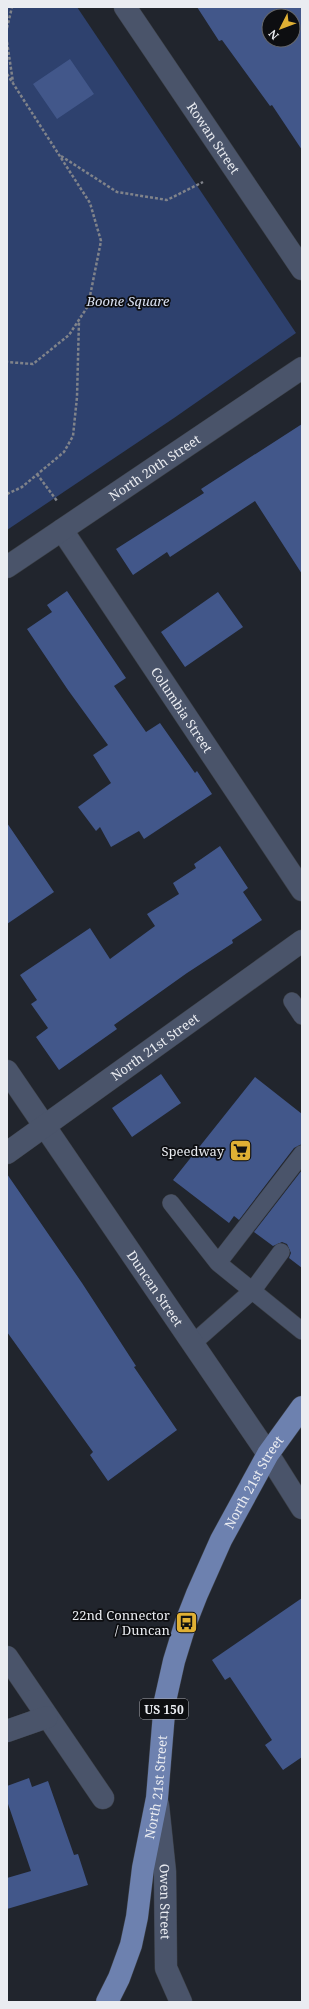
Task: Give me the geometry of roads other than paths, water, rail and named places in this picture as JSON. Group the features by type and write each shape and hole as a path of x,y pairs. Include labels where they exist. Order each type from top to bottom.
{"main road":[{"name":"North 21st Street","path":"107,2002 120,1978 132,1945 143,1868 157,1798 165,1701 174,1661 184,1628 221,1540 268,1454 302,1407"}],"street":[{"name":"Rowan Street","path":"125,7 302,270"},
{"name":"North 20th Street","path":"7,567 302,368"},
{"name":"Columbia Street","path":"62,530 302,890"},
{"name":"North 21st Street","path":"7,1153 302,942"},
{"name":"Duncan Street","path":"7,1070 44,1128 268,1454 302,1508"},
{"path":"7,1657 103,1798"},
{"path":"7,1731 47,1717"},
{"name":"Owen Street","path":"157,1798 165,1872 166,1968 181,2002"}],"lane":[{"path":"292,1001 302,1016"},
{"path":"218,1263 302,1154"},
{"path":"171,1203 218,1263 252,1290 300,1324"},
{"path":"192,1344 252,1290 281,1252"}],"place":[{"name":"Speedway","path":"240,1151"},
{"name":"22nd Connector / Duncan","path":"186,1622"}],"park label":[{"name":"Boone Square","path":"128,301"}]}
